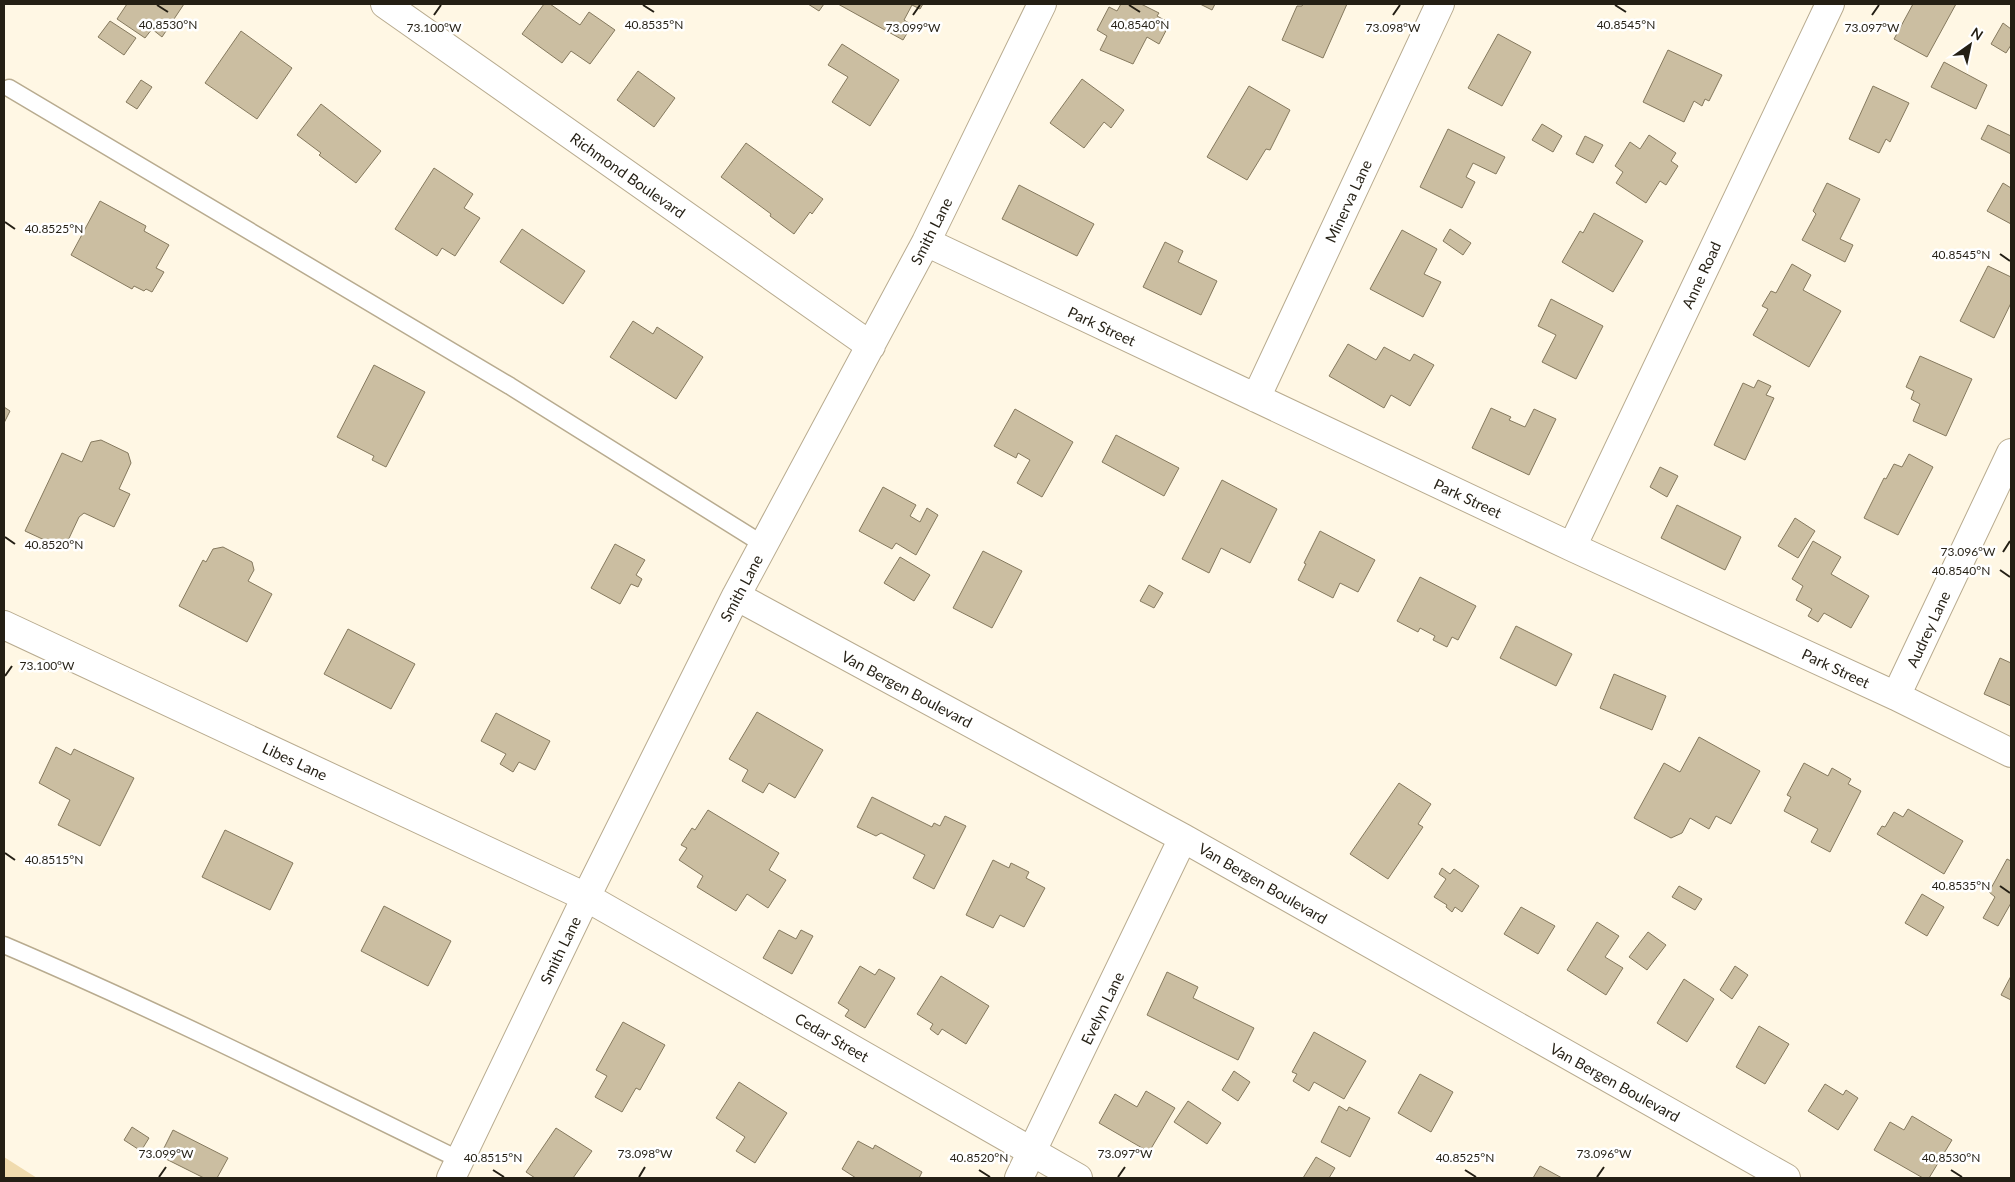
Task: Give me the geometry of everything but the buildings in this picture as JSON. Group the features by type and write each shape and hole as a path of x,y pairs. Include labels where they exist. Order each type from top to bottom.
{"street":[{"name":"Richmond Boulevard","path":"385,4 871,346"},
{"name":"Smith Lane","path":"455,1169 586,897 736,596 926,242 1042,4"},
{"name":"Minerva Lane","path":"1256,398 1440,4"},
{"name":"Anne Road","path":"1572,546 1830,4"},
{"name":"Park Street","path":"926,242 1896,696 2011,753"},
{"name":"Audrey Lane","path":"1896,696 2011,454"},
{"name":"Van Bergen Boulevard","path":"736,596 1183,838 1786,1178"},
{"name":"Libes Lane","path":"4,625 586,897"},
{"name":"Evelyn Lane","path":"1019,1178 1183,838"},
{"name":"Cedar Street","path":"586,897 1078,1178"}],"lane":[{"path":"9,88 510,386 764,545"},
{"path":"4,945 83,979 252,1058 455,1169"}],"shaded area":[{"path":"4,1157 37,1178 4,1178"}]}
